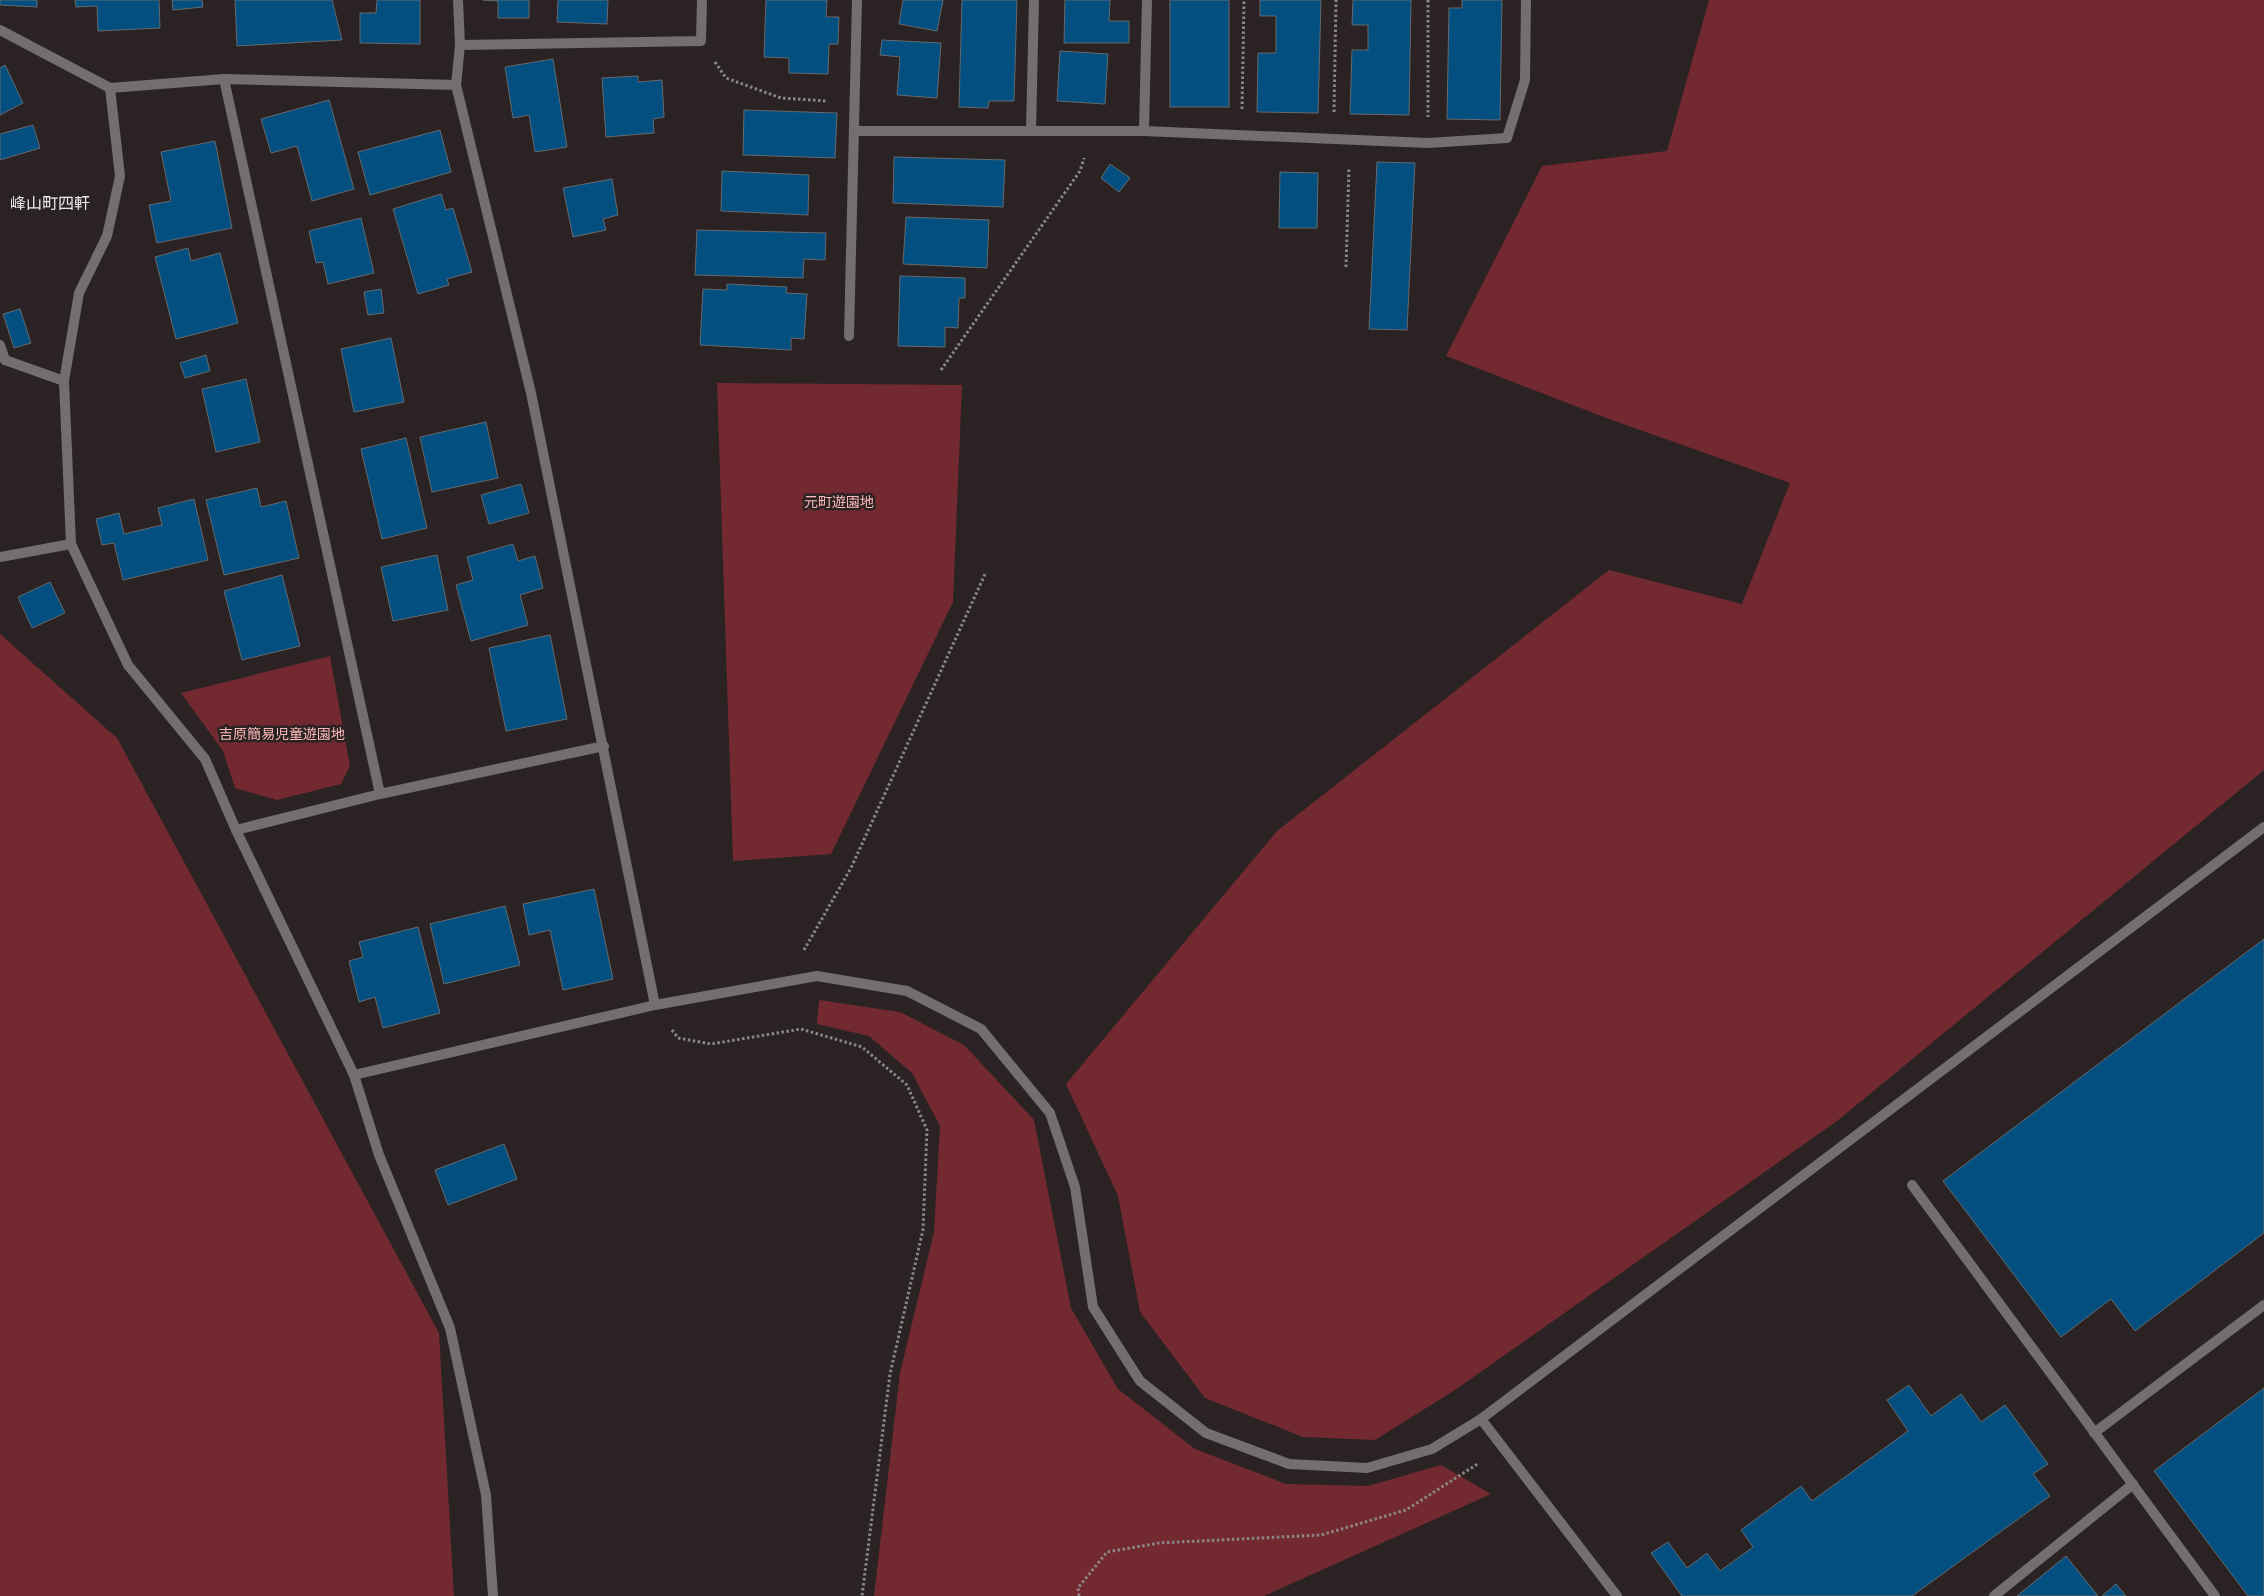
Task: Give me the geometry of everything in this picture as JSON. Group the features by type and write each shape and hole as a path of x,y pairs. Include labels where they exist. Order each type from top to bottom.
{"street":[{"path":"458,0 460,45 456,85 531,393 655,1005"},
{"path":"460,45 701,41 702,0"},
{"path":"849,336 857,0"},
{"path":"1031,131 1034,0"},
{"path":"1144,131 1147,0"},
{"path":"854,131 1144,131 1428,143 1507,138 1525,80 1526,0"},
{"path":"0,30 110,88 224,79 456,85"},
{"path":"224,79 380,794"},
{"path":"110,88 120,176 107,236 79,294 64,381 70,544 128,665 205,759 236,830 354,1074 379,1155 450,1328 486,1495 493,1596"},
{"path":"0,345 5,360 64,381"},
{"path":"0,557 70,544"},
{"path":"236,830 380,794 604,746"},
{"path":"354,1074 655,1005 817,976 907,991 981,1029 1050,1113 1075,1187 1093,1307 1140,1381 1206,1433 1289,1464 1367,1468 1432,1449 1481,1419 2264,826"},
{"path":"1912,1184 2215,1596"},
{"path":"2094,1433 2264,1305"},
{"path":"1481,1419 1617,1596"},
{"path":"1994,1596 2133,1484"}],"path":[{"path":"1242,134 1244,0"},
{"path":"1334,138 1336,0"},
{"path":"1428,0 1428,143"},
{"path":"701,41 726,78 781,98 855,103"},
{"path":"941,370 1080,171 1091,131"},
{"path":"1346,266 1350,139"},
{"path":"785,982 851,868 986,572"},
{"path":"655,1005 678,1038 711,1044 801,1029 862,1047 907,1085 927,1130 923,1230 890,1374 862,1596"},
{"path":"1078,1596 1078,1588 1107,1552 1160,1543 1322,1535 1406,1510 1502,1447"}],"green space":[{"path":"1709,0 2264,0 2264,770 1837,1121 1455,1390 1375,1440 1303,1437 1205,1398 1140,1312 1118,1196 1066,1084 1277,831 1609,570 1742,604 1790,483 1609,419 1446,356 1542,166 1667,151"},
{"name":"元町遊園地","path":"717,383 962,385 953,602 831,854 733,861"},
{"path":"0,634 117,738 439,1333 454,1596 0,1596"},
{"name":"吉原簡易児童遊園地","path":"330,656 350,766 341,784 277,800 235,788 223,751 181,693"},
{"path":"819,1000 900,1012 964,1045 1034,1120 1071,1308 1118,1389 1195,1449 1286,1484 1368,1486 1441,1465 1491,1494 1264,1596 874,1596 900,1373 934,1232 940,1126 912,1073 869,1036 817,1024"}],"building":[{"path":"0,0 37,0 37,7 0,5"},
{"path":"75,0 159,0 160,28 98,31 97,6 76,7"},
{"path":"172,0 202,0 203,7 173,10"},
{"path":"235,0 332,0 342,40 237,46"},
{"path":"377,0 420,0 420,44 360,43 360,13 376,13"},
{"path":"483,0 529,0 529,18 498,18 498,1"},
{"path":"558,0 608,0 607,24 557,22"},
{"path":"766,0 827,0 826,17 839,17 838,44 829,44 828,74 789,73 789,58 764,57"},
{"path":"903,0 943,0 937,31 899,24"},
{"path":"962,0 1017,0 1014,101 989,101 988,108 959,107"},
{"path":"1065,0 1110,0 1109,21 1129,21 1129,43 1064,43"},
{"path":"1170,0 1229,0 1229,107 1170,107"},
{"path":"1260,0 1321,0 1318,113 1257,112 1258,53 1276,53 1276,16 1260,16"},
{"path":"1353,0 1411,0 1409,115 1350,114 1352,50 1368,50 1368,25 1352,25"},
{"path":"1462,0 1502,0 1500,120 1447,119 1449,8 1462,8"},
{"path":"882,40 941,43 937,98 897,95 900,57 880,55"},
{"path":"1060,51 1108,54 1105,104 1057,101"},
{"path":"553,59 567,147 535,152 529,115 513,118 505,67"},
{"path":"5,65 23,103 0,115 0,68"},
{"path":"638,76 638,82 662,80 664,117 653,119 654,133 606,137 602,78"},
{"path":"329,100 354,189 312,201 297,146 271,153 261,119"},
{"path":"744,110 837,113 835,158 743,155"},
{"path":"33,125 40,148 0,160 0,134"},
{"path":"440,130 451,172 370,195 358,152"},
{"path":"215,141 232,228 157,243 149,205 171,201 161,152"},
{"path":"894,157 1005,160 1003,207 893,203"},
{"path":"1377,162 1415,163 1407,330 1369,329"},
{"path":"1110,164 1130,178 1119,192 1101,178"},
{"path":"722,171 809,175 808,215 721,211"},
{"path":"1280,172 1318,173 1317,228 1279,228"},
{"path":"612,179 618,215 603,219 606,230 573,237 563,188"},
{"path":"441,194 446,210 453,208 472,272 447,279 449,285 418,294 393,209"},
{"path":"906,217 989,220 987,268 903,264"},
{"path":"361,218 374,273 328,284 323,262 316,263 309,231"},
{"path":"697,230 826,233 825,260 804,259 803,278 695,275"},
{"path":"188,248 191,261 220,253 238,323 176,339 155,257"},
{"path":"900,276 965,278 965,298 959,298 958,328 945,327 945,347 898,346"},
{"path":"727,284 787,287 786,293 807,294 804,339 791,338 791,350 700,345 703,289 727,290"},
{"path":"381,289 384,313 368,315 364,292"},
{"path":"20,309 31,343 14,348 3,314"},
{"path":"391,338 404,402 354,412 341,349"},
{"path":"206,355 210,371 185,378 180,363"},
{"path":"246,379 260,442 216,452 202,389"},
{"path":"486,422 498,478 432,492 420,437"},
{"path":"406,438 427,528 382,539 361,449"},
{"path":"521,484 529,513 489,524 481,495"},
{"path":"257,488 261,507 286,501 299,558 224,575 206,500"},
{"path":"194,499 208,560 123,580 114,543 102,545 96,519 119,513 124,534 162,525 158,508"},
{"path":"513,544 518,561 535,556 543,588 520,595 528,625 471,641 456,585 473,580 467,557"},
{"path":"437,555 448,610 393,621 381,567"},
{"path":"282,575 300,646 242,660 224,591"},
{"path":"50,582 65,613 32,628 18,597"},
{"path":"550,635 567,719 506,731 489,648"},
{"path":"594,889 613,979 563,990 550,930 529,935 523,904"},
{"path":"505,906 520,965 444,984 430,924"},
{"path":"418,927 440,1013 383,1028 375,997 359,1002 349,961 363,957 359,942"},
{"path":"2264,939 2264,1233 2135,1331 2111,1299 2061,1337 1943,1181"},
{"path":"504,1144 517,1179 448,1205 435,1170"},
{"path":"1909,1385 1931,1416 1961,1394 1981,1422 2005,1405 2048,1464 2033,1474 2050,1496 1912,1596 1682,1596 1651,1553 1668,1542 1687,1568 1707,1553 1720,1571 1753,1547 1741,1530 1801,1486 1812,1501 1908,1431 1887,1400"},
{"path":"2264,1388 2264,1596 2248,1596 2154,1471"},
{"path":"2066,1556 2098,1596 2017,1596"},
{"path":"2116,1584 2126,1596 2102,1596"}],"district":[{"name":"峰山町四軒","path":"50,203"}]}
